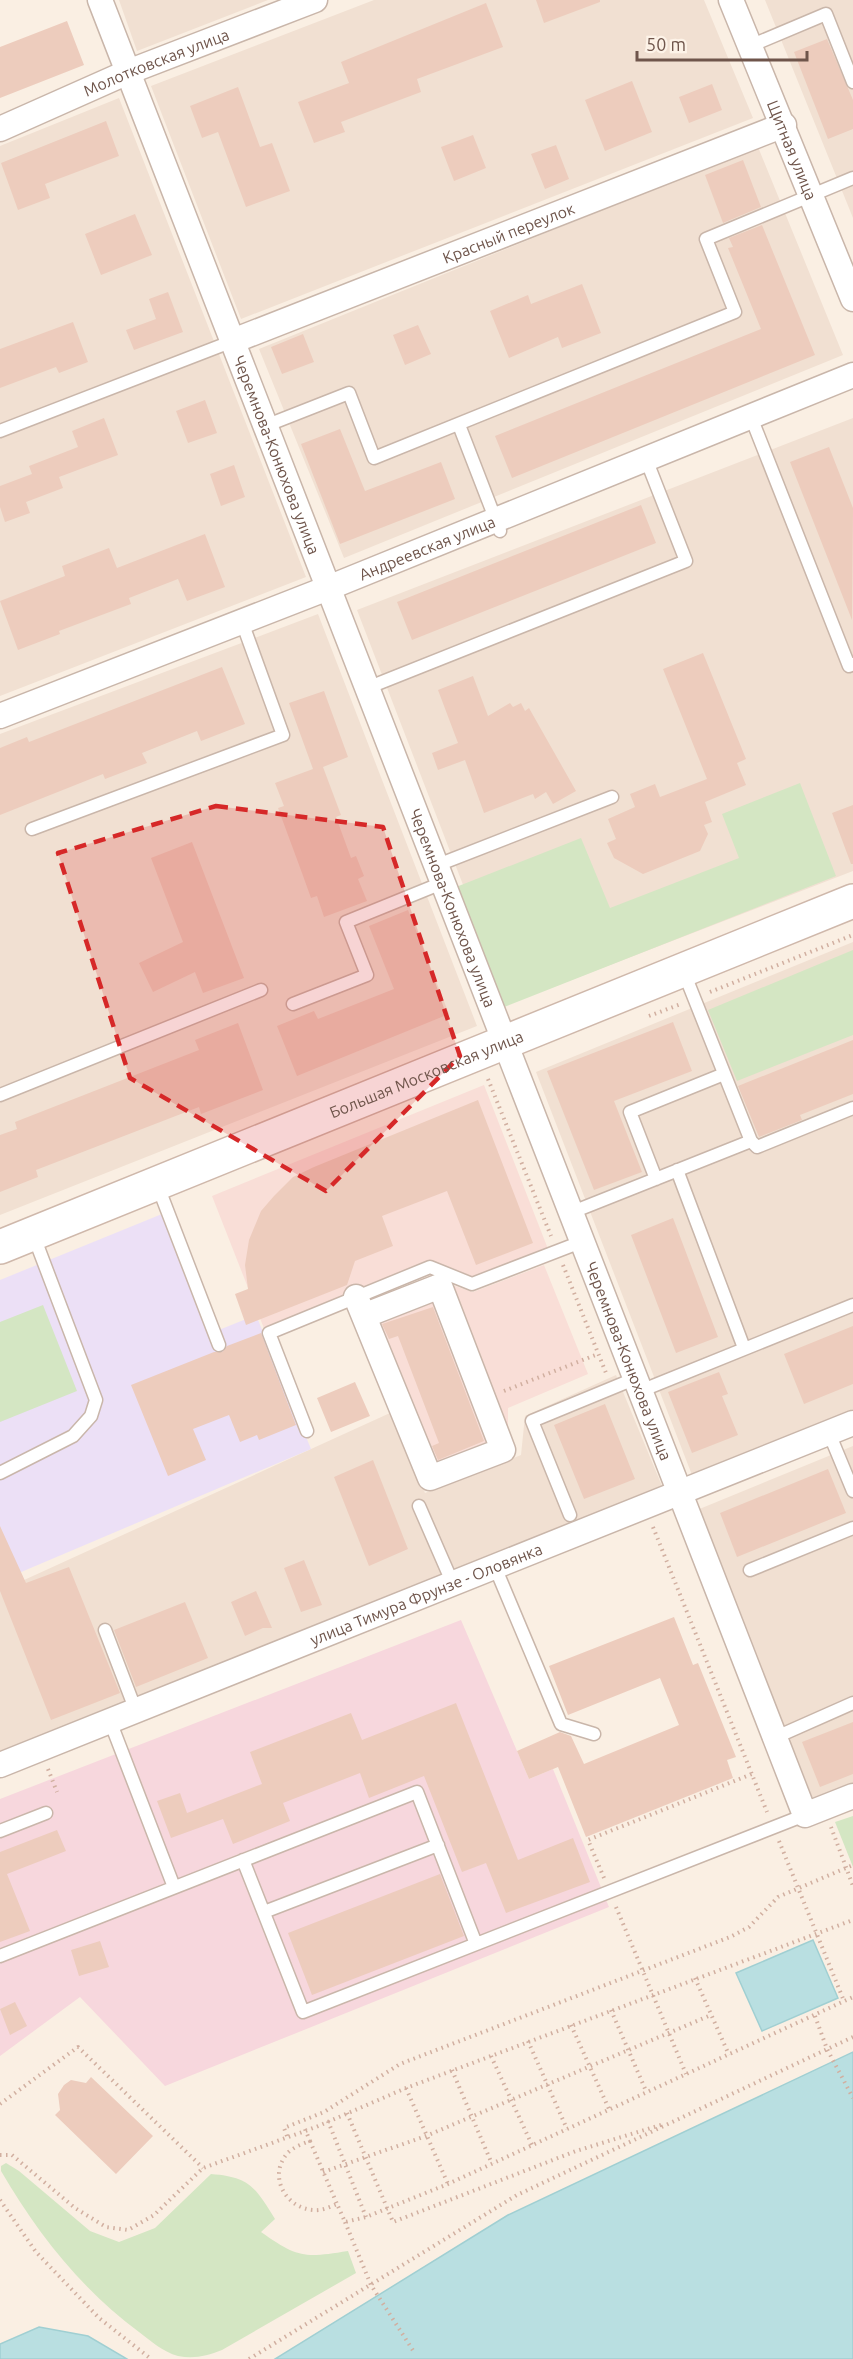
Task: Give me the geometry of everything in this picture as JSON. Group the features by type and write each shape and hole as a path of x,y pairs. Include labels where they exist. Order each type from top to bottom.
{"main road":[{"name":"Большая Московская улица","path":"0,1247 503,1041 853,902"}],"street":[{"name":"Черемнова-Конюхова улица","path":"100,0 570,1213 628,1386 679,1493 805,1815"},
{"name":"Молотковская улица","path":"0,129 128,72 315,0"},
{"name":"Щитная улица","path":"731,0 784,125 853,299"},
{"name":"Красный переулок","path":"232,341 784,125"},
{"name":"Андреевская улица","path":"0,716 328,588 498,525 646,459 853,375"},
{"path":"440,1286 503,1450 430,1478 361,1306 440,1286"},
{"name":"улица Тимура Фрунзе - Оловянка","path":"0,1765 853,1423"},
{"path":"805,1815 853,1796"}],"lane":[{"path":"750,46 826,14 853,82"},
{"path":"265,426 349,393 374,458 735,312 706,239 853,178"},
{"path":"0,431 232,341"},
{"path":"751,417 849,666 853,664"},
{"path":"459,424 498,525"},
{"path":"367,688 686,561 646,459"},
{"path":"32,829 283,735 242,622"},
{"path":"293,1004 367,975 346,922 439,874 612,797"},
{"path":"683,969 751,1141 758,1147 853,1108"},
{"path":"0,1095 261,990"},
{"path":"656,1179 630,1112 724,1074"},
{"path":"570,1213 751,1141"},
{"path":"677,1170 744,1348"},
{"path":"156,1183 219,1345"},
{"path":"0,1473 72,1436 91,1416 96,1400 33,1233"},
{"path":"307,1431 269,1333 361,1306 430,1267 472,1284 580,1242"},
{"path":"570,1515 532,1420 744,1348 853,1305"},
{"path":"829,1433 853,1491"},
{"path":"419,1506 453,1584"},
{"path":"750,1569 853,1528"},
{"path":"495,1567 561,1724 594,1734"},
{"path":"105,1630 136,1710"},
{"path":"774,1738 853,1703"},
{"path":"110,1721 174,1887"},
{"path":"0,1956 417,1792 476,1944"},
{"path":"0,1831 46,1813"},
{"path":"243,1860 303,2012 805,1815"},
{"path":"264,1912 438,1845"}],"path":[{"path":"488,1080 598,1354 628,1386"},
{"path":"478,1383 505,1391 598,1354"},
{"path":"645,1507 814,1933 844,2001"},
{"path":"686,2074 588,1840 752,1774"},
{"path":"287,2136 284,2128 324,2112 400,2064 740,1932 749,1927 778,1898 853,1865"},
{"path":"0,2155 12,2155 75,2208 106,2228 128,2230 154,2215 203,2168 328,2121 490,2055 853,1920"},
{"path":"695,1978 729,2055"},
{"path":"345,2222 366,2217 448,2184 853,1997"},
{"path":"611,2010 646,2091"},
{"path":"323,2172 343,2163 426,2136 711,2014"},
{"path":"815,2016 826,2049 853,2098"},
{"path":"571,2025 609,2109"},
{"path":"249,2359 517,2195 853,2037"},
{"path":"528,2041 567,2129"},
{"path":"0,2104 78,2047 203,2168"},
{"path":"490,2055 532,2145"},
{"path":"452,2070 492,2164"},
{"path":"406,2088 448,2184"},
{"path":"347,2113 393,2222 576,2151 679,2119"},
{"path":"328,2121 366,2217"},
{"path":"305,2130 371,2285 414,2352"},
{"path":"310,2141 286,2154 279,2166 278,2184 287,2199 302,2208 316,2211 337,2204"},
{"path":"0,2200 36,2252 99,2318 151,2359"}],"highlighted area":[{"path":"216,806 383,827 460,1056 326,1191 130,1078 58,853"}],"shaded area":[{"path":"119,0 268,0 137,51"},
{"path":"374,0 704,0 753,118 241,319 151,86"},
{"path":"765,0 853,0 853,218"},
{"path":"119,98 306,577 0,696 0,146"},
{"path":"758,147 843,355 344,558 259,349"},
{"path":"853,418 853,871 509,1004 357,610"},
{"path":"318,614 477,1026 0,1215 0,734"},
{"path":"853,942 853,1409 692,1475 536,1072"},
{"path":"484,1085 548,1249 472,1280 430,1261 265,1331 212,1196"},
{"path":"162,1214 209,1334 256,1315 311,1449 0,1581 0,1280"},
{"path":"544,1265 588,1374 508,1408 508,1450 429,1481 359,1309 428,1277 473,1292"},
{"path":"616,1375 662,1486 0,1755 0,1591 390,1413 425,1493 521,1455 525,1416"},
{"path":"853,1446 853,1785 814,1801 697,1510"},
{"path":"461,1620 529,1779 553,1769 609,1907 165,2086 80,1997 0,2056 0,1799"}],"green space":[{"path":"800,783 836,876 499,1009 451,889 581,838 610,908 739,858 722,814"},
{"path":"853,950 853,1035 737,1081 708,1010"},
{"path":"43,1305 77,1391 0,1422 0,1322"},
{"path":"853,1816 853,1867 835,1822"},
{"path":"6,2163 19,2171 90,2231 119,2242 155,2228 211,2174 235,2178 256,2191 275,2219 261,2232 284,2247 302,2254 321,2255 348,2251 356,2273 222,2350 200,2356 178,2356 162,2349 139,2332 79,2279 45,2238 15,2194 1,2171 1,2166"}],"water":[{"path":"813,1940 838,1998 762,2031 736,1973"},
{"path":"853,2052 853,2359 275,2359 508,2215"},
{"path":"39,2327 88,2336 127,2359 0,2359 0,2344"}],"building":[{"path":"536,0 600,0 600,2 544,23"},
{"path":"486,3 503,47 417,79 421,92 341,122 345,132 314,143 298,102 349,83 341,62"},
{"path":"67,21 84,65 0,98 0,47"},
{"path":"827,39 853,100 853,129 828,139 794,52"},
{"path":"632,81 652,132 605,151 585,100"},
{"path":"712,84 722,110 689,123 679,97"},
{"path":"238,87 260,147 272,143 290,191 246,207 218,132 202,138 190,106"},
{"path":"106,121 119,156 45,184 50,198 18,210 1,163"},
{"path":"473,135 486,168 454,181 441,147"},
{"path":"556,145 569,179 545,189 531,154"},
{"path":"743,160 761,207 723,223 705,175"},
{"path":"135,214 152,255 101,275 85,234"},
{"path":"762,225 815,355 512,478 495,436 761,329 728,248 733,247 729,238"},
{"path":"582,284 601,333 562,348 558,337 509,358 490,311 528,295 531,304"},
{"path":"168,292 183,332 134,350 126,330 156,319 149,299"},
{"path":"73,322 88,362 59,373 56,367 0,388 0,349"},
{"path":"418,325 431,354 405,365 393,335"},
{"path":"303,334 314,362 282,374 271,347"},
{"path":"205,400 217,433 188,443 176,411"},
{"path":"104,418 118,455 59,477 63,488 26,502 30,513 5,522 0,507 0,486 32,474 29,466 78,447 72,431"},
{"path":"340,429 365,491 441,462 455,499 340,544 301,444"},
{"path":"829,447 853,508 852,620 790,462"},
{"path":"234,465 245,497 221,506 210,474"},
{"path":"641,505 656,543 412,640 397,602"},
{"path":"205,534 225,587 187,601 178,579 129,598 131,604 59,631 60,634 18,650 0,601 65,576 62,566 109,548 117,568"},
{"path":"703,653 746,759 737,763 746,785 705,802 712,822 704,825 708,834 700,851 643,874 614,858 607,843 616,839 608,819 635,807 630,794 655,784 660,797 707,779 663,669"},
{"path":"222,667 245,724 201,741 197,731 142,753 147,763 105,779 103,774 0,815 0,748 27,737 29,742"},
{"path":"473,676 488,716 510,703 513,707 521,703 525,711 529,708 576,791 553,804 546,792 535,799 533,794 484,813 465,760 438,770 432,753 458,743 438,690"},
{"path":"324,691 348,757 323,767 341,815 336,817 351,858 356,856 364,876 358,879 367,901 324,917 317,896 311,898 278,808 284,806 275,783 313,769 289,703"},
{"path":"853,805 853,864 851,864 832,813"},
{"path":"192,842 244,978 203,993 195,972 153,992 139,963 183,942 151,858"},
{"path":"408,910 449,1014 297,1076 277,1026 314,1011 318,1019 394,989 369,926"},
{"path":"673,1022 692,1071 614,1101 642,1172 594,1190 547,1071"},
{"path":"238,1023 263,1090 201,1114 199,1107 36,1170 38,1177 0,1192 0,1135 17,1129 15,1122 199,1050 195,1040"},
{"path":"853,1040 853,1094 800,1115 802,1120 759,1137 738,1086"},
{"path":"478,1100 533,1243 476,1265 447,1191 382,1216 393,1246 355,1261 347,1285 246,1325 235,1294 248,1289 245,1265 249,1240 261,1211 293,1177"},
{"path":"673,1218 718,1337 676,1353 631,1235"},
{"path":"433,1307 484,1441 438,1460 432,1446 439,1443 398,1336 389,1339 382,1324"},
{"path":"853,1326 853,1384 804,1404 784,1354"},
{"path":"261,1333 296,1425 259,1440 257,1435 240,1442 229,1415 193,1429 206,1460 168,1476 131,1385 214,1352 222,1352 227,1346"},
{"path":"719,1372 728,1394 722,1396 738,1435 692,1453 668,1392"},
{"path":"355,1382 370,1416 331,1432 317,1398"},
{"path":"605,1404 635,1479 584,1499 554,1425"},
{"path":"373,1460 408,1549 369,1566 334,1477"},
{"path":"828,1469 846,1513 737,1557 720,1513"},
{"path":"0,1526 26,1583 69,1567 120,1693 51,1720 0,1591"},
{"path":"304,1560 322,1605 301,1612 284,1568"},
{"path":"256,1591 272,1628 263,1628 245,1636 231,1602"},
{"path":"185,1602 208,1658 136,1687 114,1630"},
{"path":"674,1617 693,1665 698,1663 736,1757 727,1760 733,1778 586,1837 558,1767 529,1779 517,1751 560,1732 571,1736 584,1764 679,1725 660,1678 568,1715 549,1666"},
{"path":"456,1703 518,1860 573,1838 590,1882 506,1913 486,1863 462,1872 424,1776 369,1798 360,1773 283,1803 290,1821 233,1844 223,1819 171,1838 157,1801 180,1793 187,1813 262,1784 250,1752 351,1713 362,1740"},
{"path":"853,1722 853,1774 820,1787 802,1742"},
{"path":"57,1830 66,1851 7,1874 30,1931 0,1942 0,1852"},
{"path":"440,1874 464,1936 312,1995 288,1933"},
{"path":"100,1941 109,1967 79,1976 71,1950"},
{"path":"15,2002 27,2026 10,2035 0,2009"},
{"path":"91,2077 153,2136 116,2174 55,2115 60,2110 58,2094 64,2085 71,2080 86,2083"}]}
